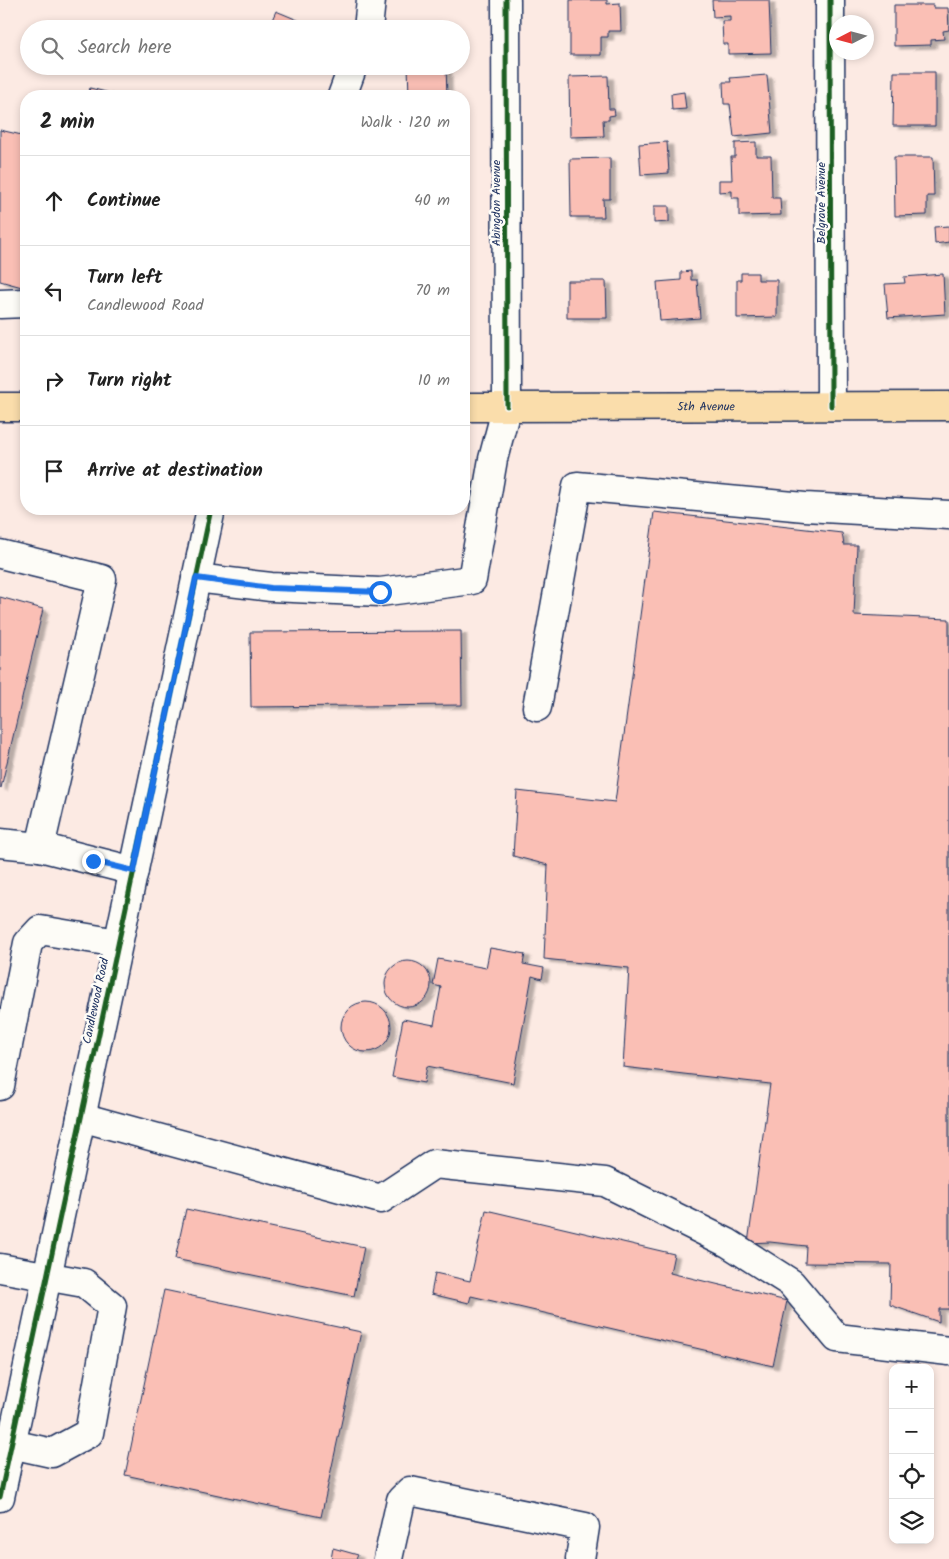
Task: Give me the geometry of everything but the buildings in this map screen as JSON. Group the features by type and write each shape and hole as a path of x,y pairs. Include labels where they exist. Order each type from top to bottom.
{"main road":[{"name":"5th Avenue","path":"470,406 949,406"},
{"path":"0,407 20,407"}],"street":[{"path":"369,20 372,0"},
{"name":"Abingdon Avenue","path":"196,578 271,588 380,592 472,580 493,459 507,406 506,0"},
{"name":"Belgrave Avenue","path":"830,0 832,406"},
{"path":"344,90 350,75"},
{"path":"0,304 20,303"},
{"path":"537,707 577,486 805,507 949,515"},
{"name":"Candlewood Road","path":"0,1497 210,515"},
{"path":"0,554 102,578 40,847"},
{"path":"0,843 40,847 134,871"},
{"path":"0,1086 28,943 40,930 118,943"},
{"path":"81,1117 381,1199 434,1164 605,1182 728,1243 791,1283 837,1338 949,1351"},
{"path":"0,1268 84,1282 112,1306 89,1432 52,1453 11,1444"},
{"path":"393,1558 401,1500 410,1491 585,1527 580,1559"}],"cycle path":[{"path":"506,0 507,406"},
{"path":"830,0 831,406"},
{"path":"0,1497 210,515"}],"route":[{"path":"93,861 134,871 196,578 271,588 380,592"}]}
